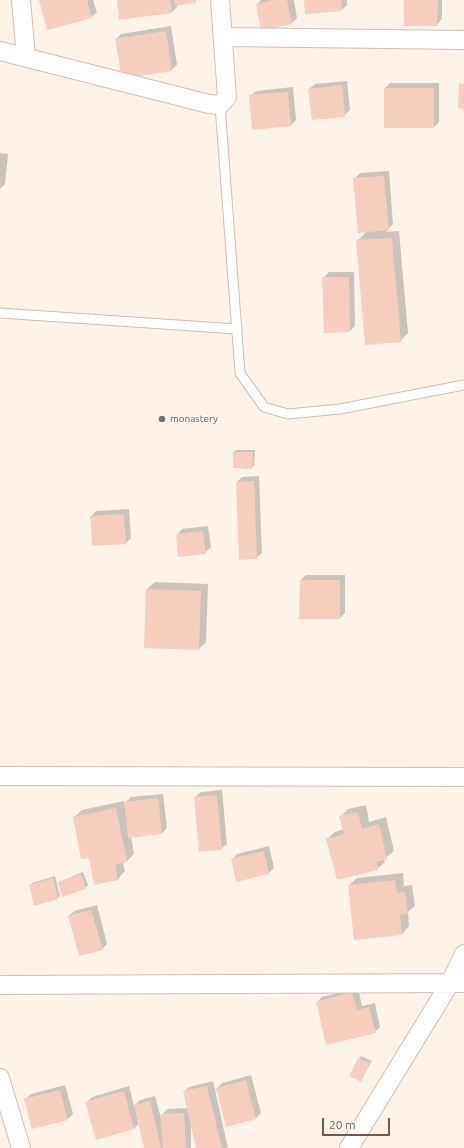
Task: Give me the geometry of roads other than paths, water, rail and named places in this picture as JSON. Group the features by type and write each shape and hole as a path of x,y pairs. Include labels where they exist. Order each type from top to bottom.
{"street":[{"path":"21,0 26,58"},
{"path":"0,51 209,104 220,105 227,97 220,0"},
{"path":"223,38 464,40"},
{"path":"0,776 464,777"},
{"path":"349,1148 457,983 464,954"},
{"path":"0,985 457,983"},
{"path":"0,1078 21,1148"}],"lane":[{"path":"220,105 240,373 264,407 288,414 340,409 464,385"},
{"path":"0,314 237,329"}],"place":[{"name":"monastery","path":"162,419"}]}
